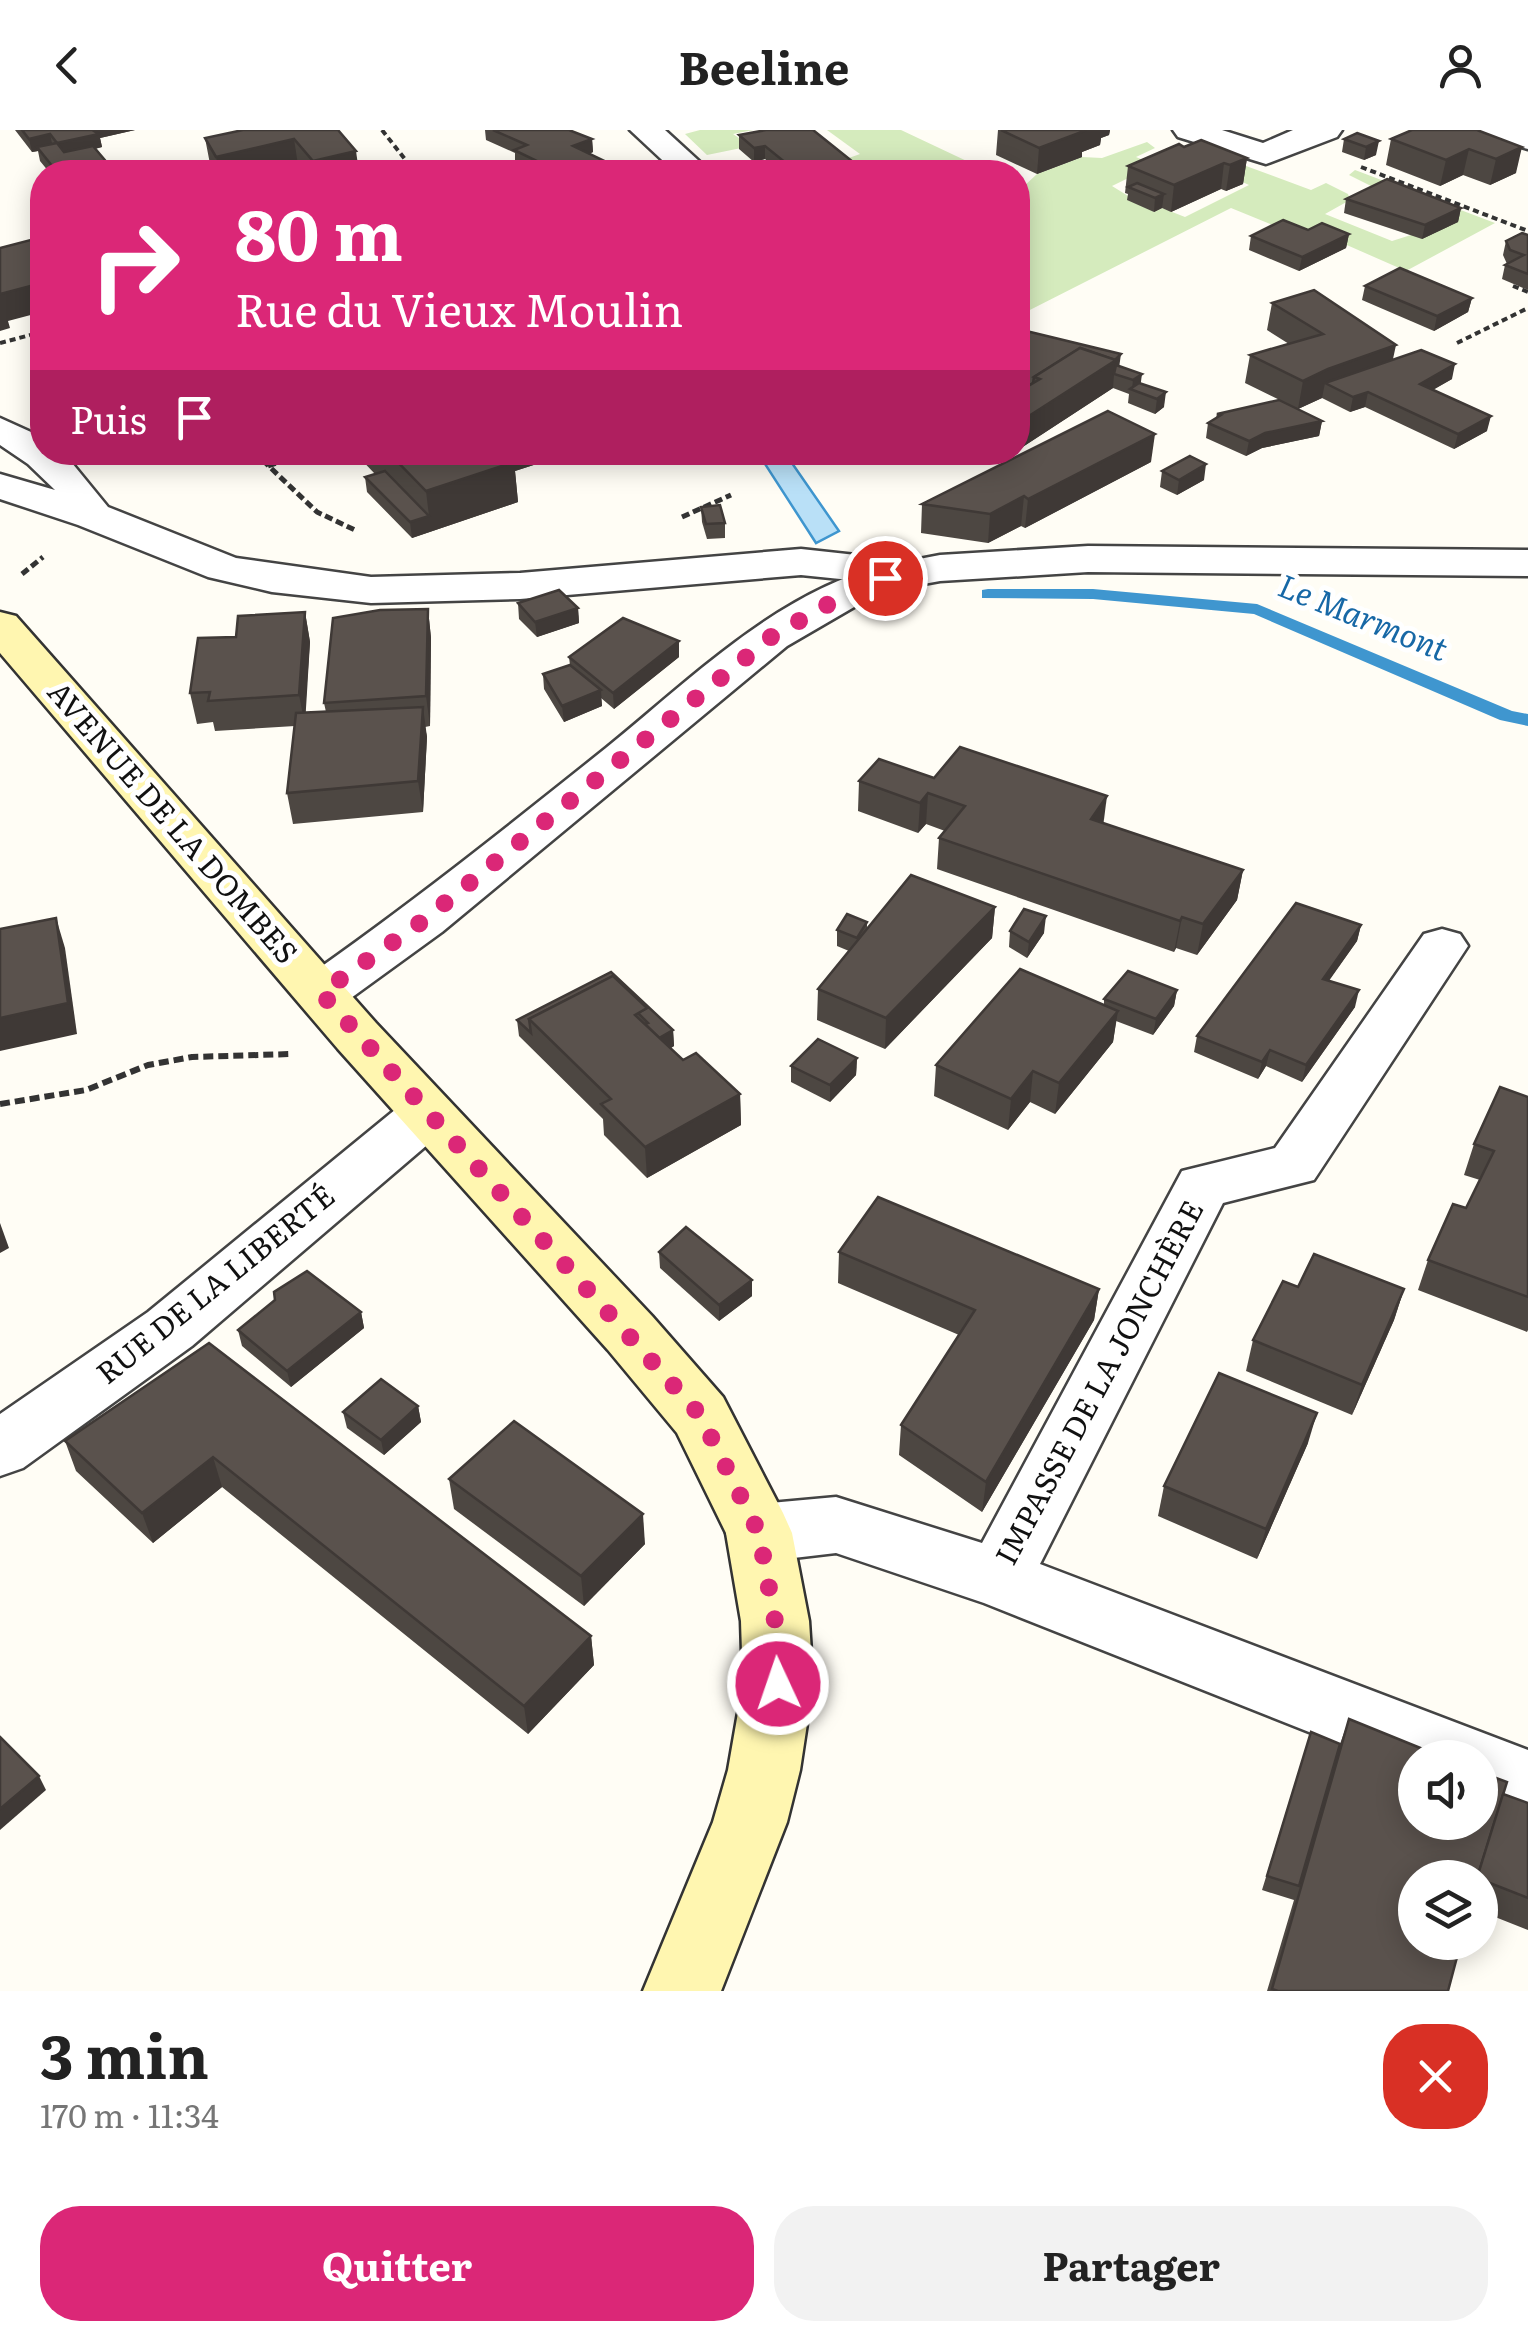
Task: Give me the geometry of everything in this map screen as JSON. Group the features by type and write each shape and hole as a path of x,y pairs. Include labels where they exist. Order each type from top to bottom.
{"main road":[{"name":"AVENUE DE LA DOMBES","path":"0,626 427,1114 630,1333 700,1415 759,1533 775,1621 778,1684 764,1770 750,1822 682,1991"}],"street":[{"path":"646,130 680,160"},
{"path":"1189,130 1266,154 1326,130"},
{"path":"1494,130 1528,139"},
{"path":"0,430 30,448"},
{"path":"57,465 74,482 93,516"},
{"path":"0,486 93,516 223,568 340,588 520,586 801,562 856,568 885,578"},
{"path":"321,993 439,908 771,637 846,594 885,578 940,568 1088,560 1528,563"},
{"name":"IMPASSE DE LA JONCHÈRE","path":"998,1578 1203,1186 1294,1165 1442,946"},
{"name":"RUE DE LA LIBERTÉ","path":"0,1449 170,1329 427,1114"},
{"path":"759,1533 836,1525 998,1578 1413,1740"},
{"path":"1498,1773 1528,1784"}],"path":[{"path":"382,130 406,160"},
{"path":"1346,161 1528,231"},
{"path":"1514,286 1528,292"},
{"path":"1457,343 1528,308"},
{"path":"0,343 30,335"},
{"path":"271,465 268,466 317,512 364,534"},
{"path":"669,522 731,496"},
{"path":"0,1104 86,1090 148,1066 192,1057 274,1056"}],"green space":[{"path":"700,130 753,130 733,134 751,146 707,155 685,134"},
{"path":"827,130 901,130 965,160 846,159 860,154"},
{"path":"1147,142 1155,148 1136,157 1155,165 1112,186 1154,212 1162,208 1185,217 1249,185 1190,158 1208,152 1311,190 1326,183 1348,194 1350,200 1325,214 1392,241 1411,235 1385,193 1349,175 1355,170 1495,223 1406,271 1324,235 1307,239 1231,208 1030,310 1030,181 1037,174 1082,157 1102,158"}],"water":[{"path":"766,465 793,465 839,531 816,543"}],"building":[{"path":"22,130 92,130 99,134 57,143 50,134 29,139"},
{"path":"243,130 338,130 356,151 312,160 294,139 216,157 205,138"},
{"path":"493,130 569,130 592,139 573,146 602,160 535,160 514,150 527,145"},
{"path":"766,130 813,130 850,160 782,160 765,146 754,148 739,135"},
{"path":"1001,130 1082,130 1084,131 1039,148"},
{"path":"1412,130 1477,130 1522,147 1496,159 1469,149 1446,160 1391,139"},
{"path":"1357,133 1379,141 1366,147 1344,139"},
{"path":"1201,140 1247,158 1230,165 1224,163 1174,185 1128,166 1179,144 1184,147"},
{"path":"57,143 64,152 93,146 105,160 47,160 37,147"},
{"path":"1387,179 1461,208 1425,225 1346,199"},
{"path":"1137,183 1164,194 1155,198 1128,187"},
{"path":"1283,220 1308,230 1322,223 1349,234 1302,257 1251,236"},
{"path":"1522,233 1528,235 1528,274 1505,265 1524,255 1510,250 1506,241"},
{"path":"30,240 30,286 0,294 0,248"},
{"path":"1400,268 1472,298 1437,316 1365,286"},
{"path":"1314,290 1396,345 1303,381 1250,355 1323,334 1272,303"},
{"path":"1030,332 1121,354 1115,360 1080,348 1034,377 1030,385"},
{"path":"1080,348 1116,360 1030,415 1030,385 1040,379 1034,377"},
{"path":"1421,350 1455,364 1420,384 1491,416 1458,434 1368,392 1353,397 1325,383"},
{"path":"1116,365 1142,374 1133,380 1114,374"},
{"path":"1139,383 1166,392 1157,399 1130,389"},
{"path":"1279,400 1322,421 1265,433 1249,441 1208,423 1221,415 1217,414"},
{"path":"1108,411 1155,434 1028,499 1024,496 990,514 922,504 1000,465 1030,465 1030,450"},
{"path":"1190,456 1206,464 1179,480 1162,471"},
{"path":"401,465 505,465 426,491"},
{"path":"385,471 429,516 410,522 365,477"},
{"path":"720,505 725,523 706,524 701,507"},
{"path":"559,590 578,608 535,622 518,603"},
{"path":"428,609 426,696 324,703 333,618 380,610"},
{"path":"305,612 299,695 208,701 210,692 190,693 198,638 236,637 238,616"},
{"path":"623,618 679,641 613,693 569,657"},
{"path":"570,665 601,690 562,706 543,674"},
{"path":"423,707 418,781 287,793 296,713"},
{"path":"960,747 1107,796 1091,819 1243,870 1203,924 1182,917 1180,921 939,838 965,806 928,793 920,803 859,781 879,759 934,778"},
{"path":"911,875 995,907 886,1018 818,989"},
{"path":"1296,903 1361,925 1323,979 1359,990 1306,1065 1270,1050 1262,1062 1197,1036"},
{"path":"1024,909 1046,916 1029,942 1010,931"},
{"path":"847,914 867,922 857,938 837,930"},
{"path":"56,918 68,1003 0,1018 0,929"},
{"path":"1020,969 1118,1011 1059,1083 1033,1071 1011,1099 936,1065"},
{"path":"1128,971 1177,990 1156,1019 1104,999"},
{"path":"611,972 673,1030 659,1038 638,1013 647,1008 613,976 529,1019 531,1033 517,1020"},
{"path":"613,976 647,1008 635,1015 683,1060 696,1053 740,1094 645,1147 601,1104 611,1099 529,1019"},
{"path":"818,1039 857,1058 830,1085 791,1066"},
{"path":"1500,1087 1528,1097 1528,1297 1428,1260 1453,1204 1466,1208 1494,1151 1474,1144"},
{"path":"878,1197 1099,1289 986,1482 901,1425 975,1310 839,1252"},
{"path":"686,1227 752,1280 719,1305 659,1252"},
{"path":"1314,1254 1404,1289 1362,1385 1253,1340 1283,1281 1298,1287"},
{"path":"307,1271 361,1312 287,1371 238,1330 275,1300 274,1292"},
{"path":"209,1343 591,1636 524,1706 213,1457 142,1513 65,1441"},
{"path":"1219,1373 1317,1413 1266,1529 1164,1486"},
{"path":"381,1379 418,1406 381,1440 343,1412"},
{"path":"514,1421 643,1514 581,1576 449,1479"},
{"path":"1349,1719 1401,1740 1398,1840 1489,1840 1483,1860 1398,1860 1398,1960 1456,1960 1448,1991 1272,1989"},
{"path":"1311,1732 1340,1744 1299,1886 1267,1876"},
{"path":"0,1737 39,1776 0,1809"},
{"path":"1498,1779 1507,1782 1498,1811"},
{"path":"1503,1794 1528,1803 1528,1898 1498,1886 1498,1860 1483,1860 1489,1840 1498,1840 1498,1810"}],"waterway":[{"name":"Le Marmont","path":"988,594 1093,594 1257,609 1507,716 1528,720"}],"route":[{"path":"778,1684 775,1621 759,1533 700,1415 321,993 424,920 771,637 846,594 885,578"}]}
